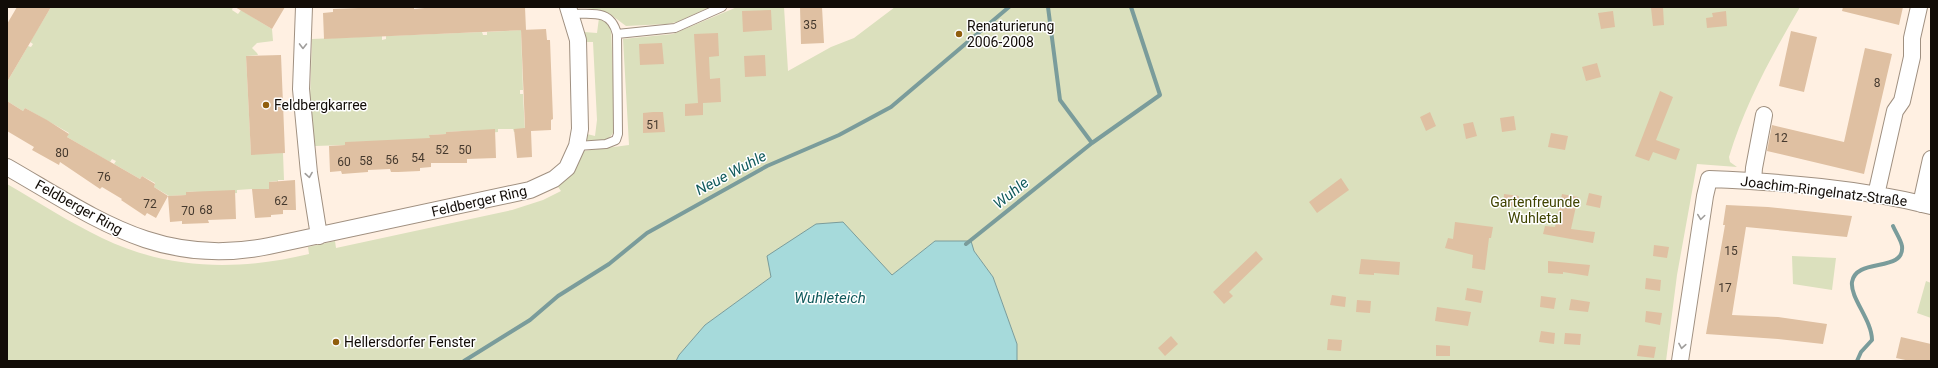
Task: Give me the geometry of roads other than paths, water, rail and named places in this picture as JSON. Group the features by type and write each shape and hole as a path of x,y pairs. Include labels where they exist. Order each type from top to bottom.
{"street":[{"path":"304,7 301,89 309,174 319,236"},
{"path":"1876,195 1895,111 1902,101 1912,57 1912,38 1919,7"},
{"name":"Feldberger Ring","path":"7,167 100,221 125,233 189,250 225,252 246,251 530,190 554,179 567,168 577,146 580,129 578,40 570,10"},
{"path":"1753,181 1764,115"},
{"path":"1926,205 1931,159"},
{"name":"Joachim-Ringelnatz-Straße","path":"1680,361 1705,196 1709,179 1753,181 1876,195 1926,205"}],"lane":[{"path":"617,34 675,28 722,7"},
{"path":"570,10 600,14 607,17 612,21 617,34 618,134 616,140 606,144 577,146"}],"water":[{"name":"Wuhleteich","path":"843,222 892,275 935,241 971,241 974,251 993,277 1017,344 1017,361 676,361 679,355 705,325 771,277 767,256 816,224"}],"waterway":[{"name":"Neue Wuhle","path":"464,361 530,320 558,296 609,264 647,233 767,166 839,135 891,107 1009,7"},
{"path":"1048,7 1060,100 1092,143"},
{"name":"Wuhle","path":"966,244 1092,143 1160,95 1131,7"},
{"path":"1857,361 1861,352 1872,340 1869,325 1854,295 1852,282 1855,274 1870,267 1896,260 1901,254 1902,246 1893,226"}],"place":[{"name":"Renaturierung 2006-2008","path":"959,34"},
{"name":"Feldbergkarree","path":"266,105"},
{"name":"Hellersdorfer Fenster","path":"336,342"}],"park label":[{"name":"Gartenfreunde Wuhletal","path":"1535,210"}]}
